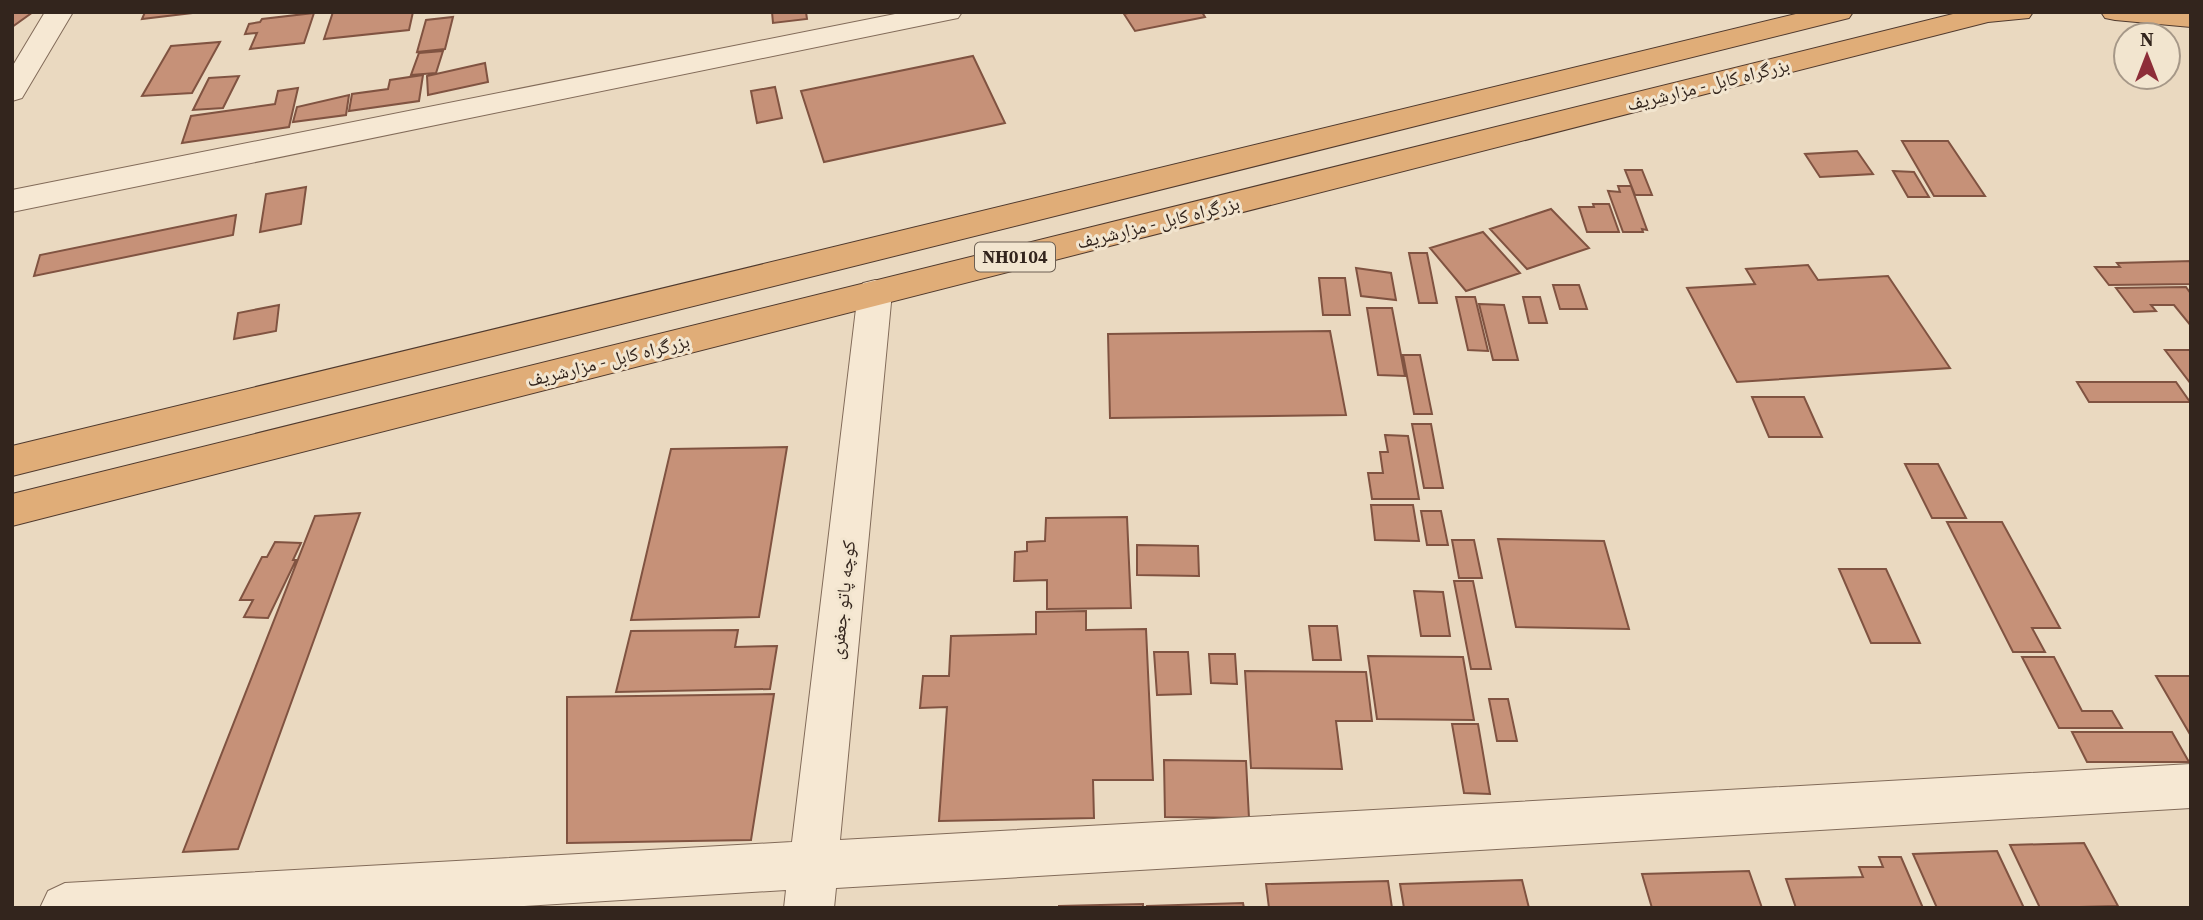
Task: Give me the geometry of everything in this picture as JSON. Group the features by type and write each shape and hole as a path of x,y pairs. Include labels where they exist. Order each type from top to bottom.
{"highway":[{"name":"بزرگراه کابل - مزارشریف","path":"12,461 1839,12"},
{"name":"بزرگراه کابل - مزارشریف","path":"12,510 1988,13 2019,12"},
{"path":"2115,12 2191,19"}],"street":[{"path":"14,85 59,12"},
{"path":"12,201 376,125 948,12"},
{"name":"کوچه پاتو جعفری","path":"811,885 875,292"},
{"path":"65,908 811,885 2191,786"}],"building":[{"path":"12,12 33,12 12,27"},
{"path":"145,12 201,12 142,19"},
{"path":"333,12 413,12 409,30 324,39"},
{"path":"772,12 806,12 807,19 773,23"},
{"path":"1202,12 1205,17 1135,31 1124,14"},
{"path":"314,13 304,43 250,49 257,33 245,34 249,24 262,19"},
{"path":"453,17 445,49 417,52 426,20"},
{"path":"220,42 192,93 142,96 171,46"},
{"path":"443,51 436,73 411,75 419,53"},
{"path":"973,56 1005,123 824,162 801,91"},
{"path":"485,63 488,82 428,95 427,76"},
{"path":"423,75 419,101 349,111 352,94 388,89 390,80"},
{"path":"239,76 223,108 193,110 209,78"},
{"path":"775,87 782,118 757,123 751,91"},
{"path":"298,88 289,127 182,143 191,116 275,104 278,91"},
{"path":"349,95 346,115 293,122 297,107"},
{"path":"1902,141 1948,141 1985,196 1934,196"},
{"path":"1857,151 1873,174 1820,177 1805,154"},
{"path":"1625,170 1642,170 1652,195 1635,195"},
{"path":"1893,171 1914,172 1929,197 1908,197"},
{"path":"1618,186 1631,186 1647,230 1623,232 1608,191 1620,192"},
{"path":"306,187 301,224 260,232 266,194"},
{"path":"1593,204 1609,204 1619,232 1587,232 1579,207 1594,207"},
{"path":"1551,209 1589,248 1527,269 1490,229"},
{"path":"236,215 233,235 34,276 40,255"},
{"path":"1483,232 1520,273 1466,291 1430,248"},
{"path":"1409,253 1427,253 1437,303 1419,303"},
{"path":"2191,261 2191,284 2109,285 2095,267 2120,267 2117,263"},
{"path":"1808,265 1818,280 1888,276 1950,368 1737,382 1687,288 1755,284 1746,269"},
{"path":"1356,268 1391,273 1396,300 1361,296"},
{"path":"1319,278 1345,278 1350,315 1323,315"},
{"path":"1553,285 1579,285 1587,309 1560,309"},
{"path":"2186,287 2191,294 2191,326 2174,305 2151,305 2156,311 2134,312 2116,288"},
{"path":"1456,297 1475,297 1488,351 1468,350"},
{"path":"1523,297 1540,297 1547,323 1529,323"},
{"path":"1479,304 1504,305 1518,360 1493,360"},
{"path":"279,305 276,331 234,339 238,313"},
{"path":"1367,308 1392,308 1405,376 1378,375"},
{"path":"1330,331 1346,415 1110,418 1108,334"},
{"path":"2165,350 2191,350 2191,384"},
{"path":"1403,355 1420,355 1432,414 1414,414"},
{"path":"2077,382 2176,382 2190,402 2089,402"},
{"path":"1752,397 1804,397 1822,437 1769,437"},
{"path":"1412,424 1431,424 1443,488 1424,488"},
{"path":"1385,435 1408,436 1419,499 1372,499 1368,473 1383,473 1380,452 1388,452"},
{"path":"787,447 759,617 631,620 671,449"},
{"path":"1905,464 1938,464 1966,518 1932,518"},
{"path":"1371,505 1413,505 1419,541 1375,540"},
{"path":"1421,511 1441,511 1448,545 1427,545"},
{"path":"360,513 238,849 183,852 315,516"},
{"path":"1127,517 1131,608 1047,609 1047,580 1014,581 1015,552 1027,551 1027,542 1045,541 1046,518"},
{"path":"1947,522 2002,522 2060,628 2032,628 2045,652 2013,652"},
{"path":"1498,539 1604,541 1629,629 1516,627"},
{"path":"1452,540 1474,540 1482,578 1459,578"},
{"path":"275,542 301,543 293,560 296,560 268,618 244,617 253,600 240,600 262,557 267,557"},
{"path":"1137,545 1198,546 1199,576 1137,575"},
{"path":"1839,569 1886,569 1920,643 1871,643"},
{"path":"1454,581 1473,581 1491,669 1471,669"},
{"path":"1414,591 1443,592 1450,636 1421,636"},
{"path":"1086,611 1086,630 1146,629 1153,780 1093,780 1094,818 939,821 947,707 920,708 923,676 949,676 951,636 1036,634 1036,612"},
{"path":"1309,626 1337,626 1341,660 1313,660"},
{"path":"738,630 735,647 777,646 770,689 616,692 631,631"},
{"path":"1154,652 1188,652 1191,694 1157,695"},
{"path":"1209,654 1235,654 1237,684 1211,683"},
{"path":"1368,656 1463,657 1474,720 1377,719"},
{"path":"2022,657 2054,657 2082,711 2112,711 2122,728 2059,728"},
{"path":"1245,671 1366,672 1372,721 1336,721 1342,769 1251,768"},
{"path":"2156,676 2191,676 2191,736"},
{"path":"774,694 751,840 567,843 567,697"},
{"path":"1489,699 1508,699 1517,741 1497,741"},
{"path":"1452,724 1478,724 1490,794 1464,793"},
{"path":"2072,732 2172,732 2189,762 2087,762"},
{"path":"1164,760 1246,761 1249,818 1165,817"},
{"path":"2084,843 2118,906 2040,908 2010,845"},
{"path":"1997,851 2024,908 1937,908 1913,854"},
{"path":"1879,857 1901,857 1923,908 1796,908 1786,879 1863,877 1859,867 1883,867"},
{"path":"1749,871 1762,908 1652,908 1642,874"},
{"path":"1522,880 1529,908 1404,908 1400,884"},
{"path":"1388,881 1392,908 1269,908 1266,884"},
{"path":"1243,903 1244,908 1146,906"},
{"path":"1143,904 1143,908 1059,908 1059,906"}]}
